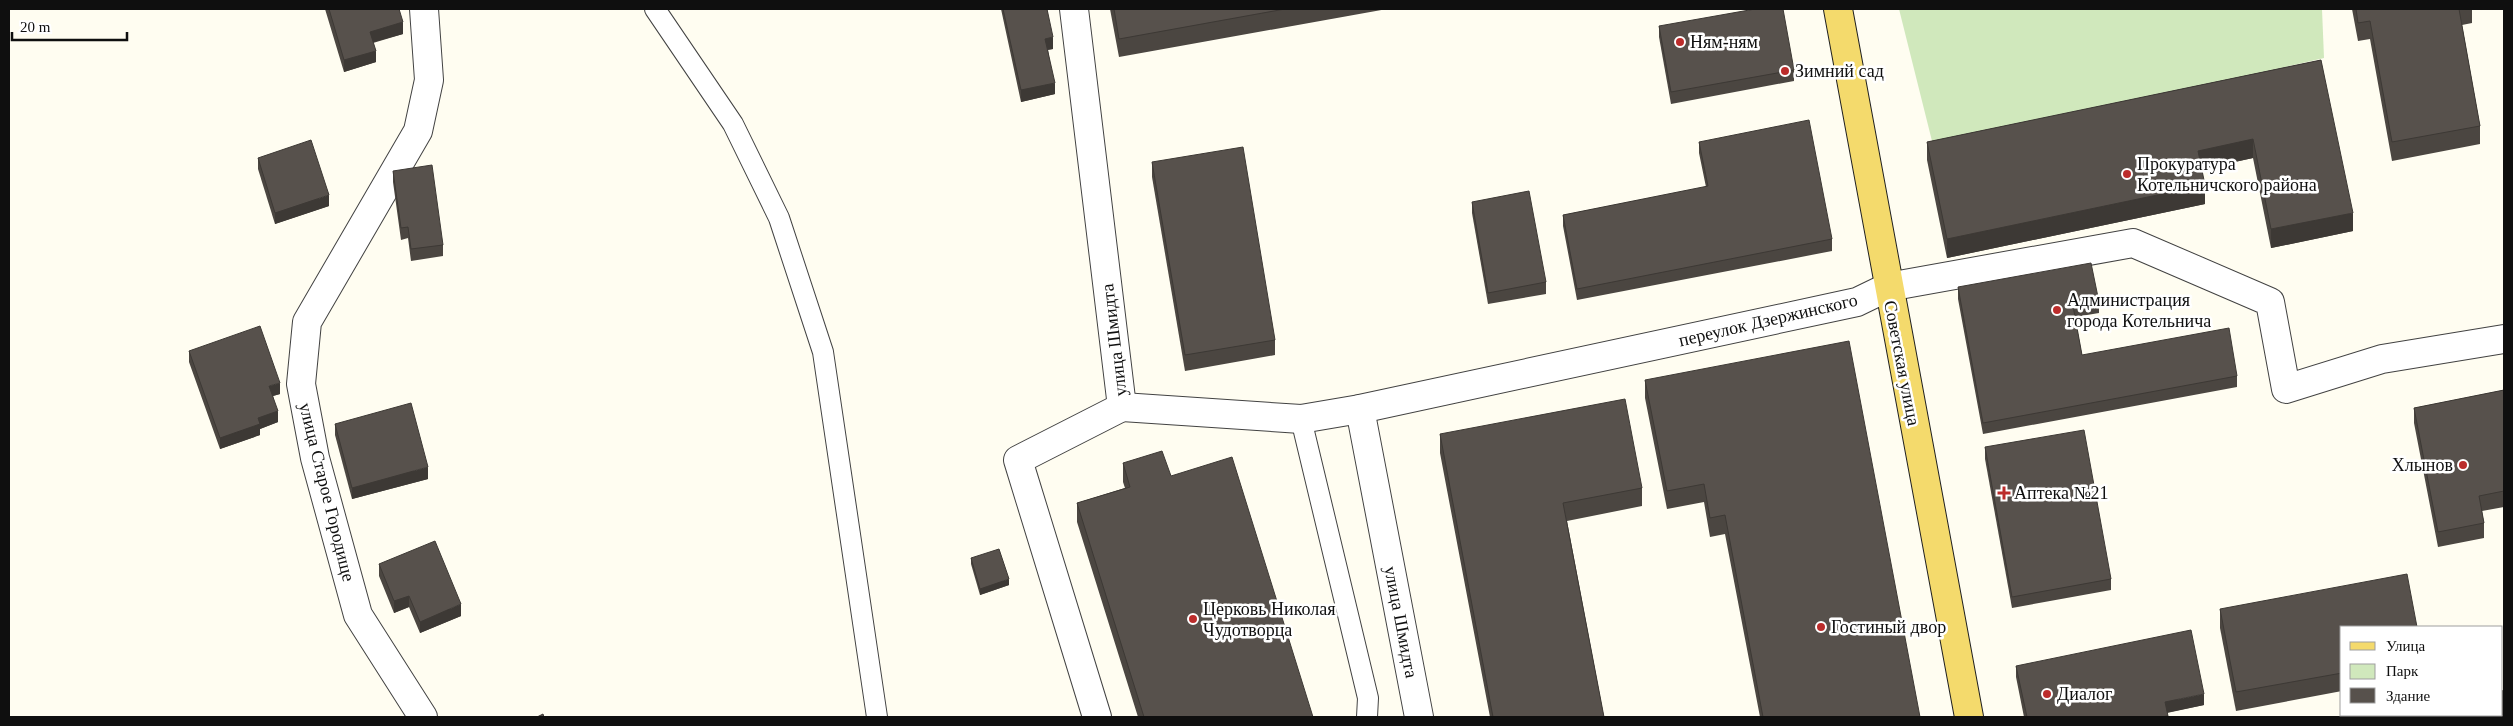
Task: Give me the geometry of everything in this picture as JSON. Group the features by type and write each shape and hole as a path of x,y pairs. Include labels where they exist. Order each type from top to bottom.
{"main road":[{"name":"Советская улица","path":"1838,9 1969,717"}],"street":[{"name":"улица Старое Городище","path":"423,717 358,615 315,458 301,384 307,322 418,131 429,80 424,9"},
{"name":"улица Шмидта","path":"1074,9 1122,407 1018,460 1097,717"},
{"name":"переулок Дзержинского","path":"1122,407 1301,419 1360,409 1858,302 1888,287 2134,243 2270,302 2286,389 2382,359 2504,339"},
{"name":"улица Шмидта","path":"1360,409 1420,717"}],"lane":[{"path":"654,9 733,124 779,218 823,352 877,717"},
{"path":"1301,419 1368,698 1366,717"}],"green space":[{"path":"1899,9 2322,9 2324,58 1934,149"}],"building":[{"path":"329,9 399,9 403,22 370,32 376,51 344,60"},
{"path":"1003,9 1047,9 1053,37 1045,39 1055,83 1021,90"},
{"path":"1114,9 1285,9 1119,39"},
{"path":"1755,9 1783,9 1794,70 1671,92 1659,26"},
{"path":"2356,9 2459,9 2480,126 2392,142 2370,21 2358,23"},
{"path":"2321,60 2353,213 2271,229 2253,139 2198,151 2205,185 1947,239 1927,142"},
{"path":"1809,120 1832,239 1577,289 1563,215 1708,186 1699,142"},
{"path":"311,140 329,195 275,213 258,158"},
{"path":"1243,147 1275,340 1185,355 1152,162"},
{"path":"432,165 443,245 411,249 408,227 401,228 393,171"},
{"path":"1529,191 1546,282 1488,293 1472,202"},
{"path":"2091,263 2099,302 2073,306 2082,355 2229,328 2237,376 1983,423 1958,287"},
{"path":"260,326 280,383 269,386 278,411 258,418 260,424 220,438 189,351"},
{"name":"Гостиный двор","path":"1849,341 1920,717 1763,717 1725,515 1710,518 1704,484 1667,491 1645,380"},
{"name":"Хлынов","path":"2504,390 2504,491 2479,496 2484,523 2438,532 2414,408"},
{"path":"1625,399 1642,488 1563,503 1604,717 1493,717 1440,434"},
{"path":"411,403 428,467 352,488 335,424"},
{"path":"2084,430 2111,579 2012,597 1985,447"},
{"name":"Церковь Николая Чудотворца","path":"1162,451 1171,476 1232,457 1313,717 1144,717 1077,503 1130,487 1123,463"},
{"path":"435,541 461,604 420,622 409,596 394,601 379,564"},
{"path":"999,549 1009,579 980,589 971,558"},
{"path":"2407,574 2417,626 2340,626 2340,673 2236,692 2220,609"},
{"path":"2191,630 2204,694 2165,702 2168,716 2027,717 2016,666"},
{"path":"2503,690 2504,717 2458,717 2503,716"},
{"path":"2352,716 2434,716 2434,717"}],"place":[{"name":"Ням-ням","path":"1680,42"},
{"name":"Зимний сад","path":"1785,71"},
{"name":"Прокуратура Котельничского района","path":"2127,174"},
{"name":"Администрация города Котельнича","path":"2057,310"},
{"name":"Хлынов","path":"2463,465"},
{"name":"Аптека №21","path":"2004,493"},
{"name":"Церковь Николая Чудотворца","path":"1193,619"},
{"name":"Гостиный двор","path":"1821,627"},
{"name":"Диалог","path":"2047,694"}]}
